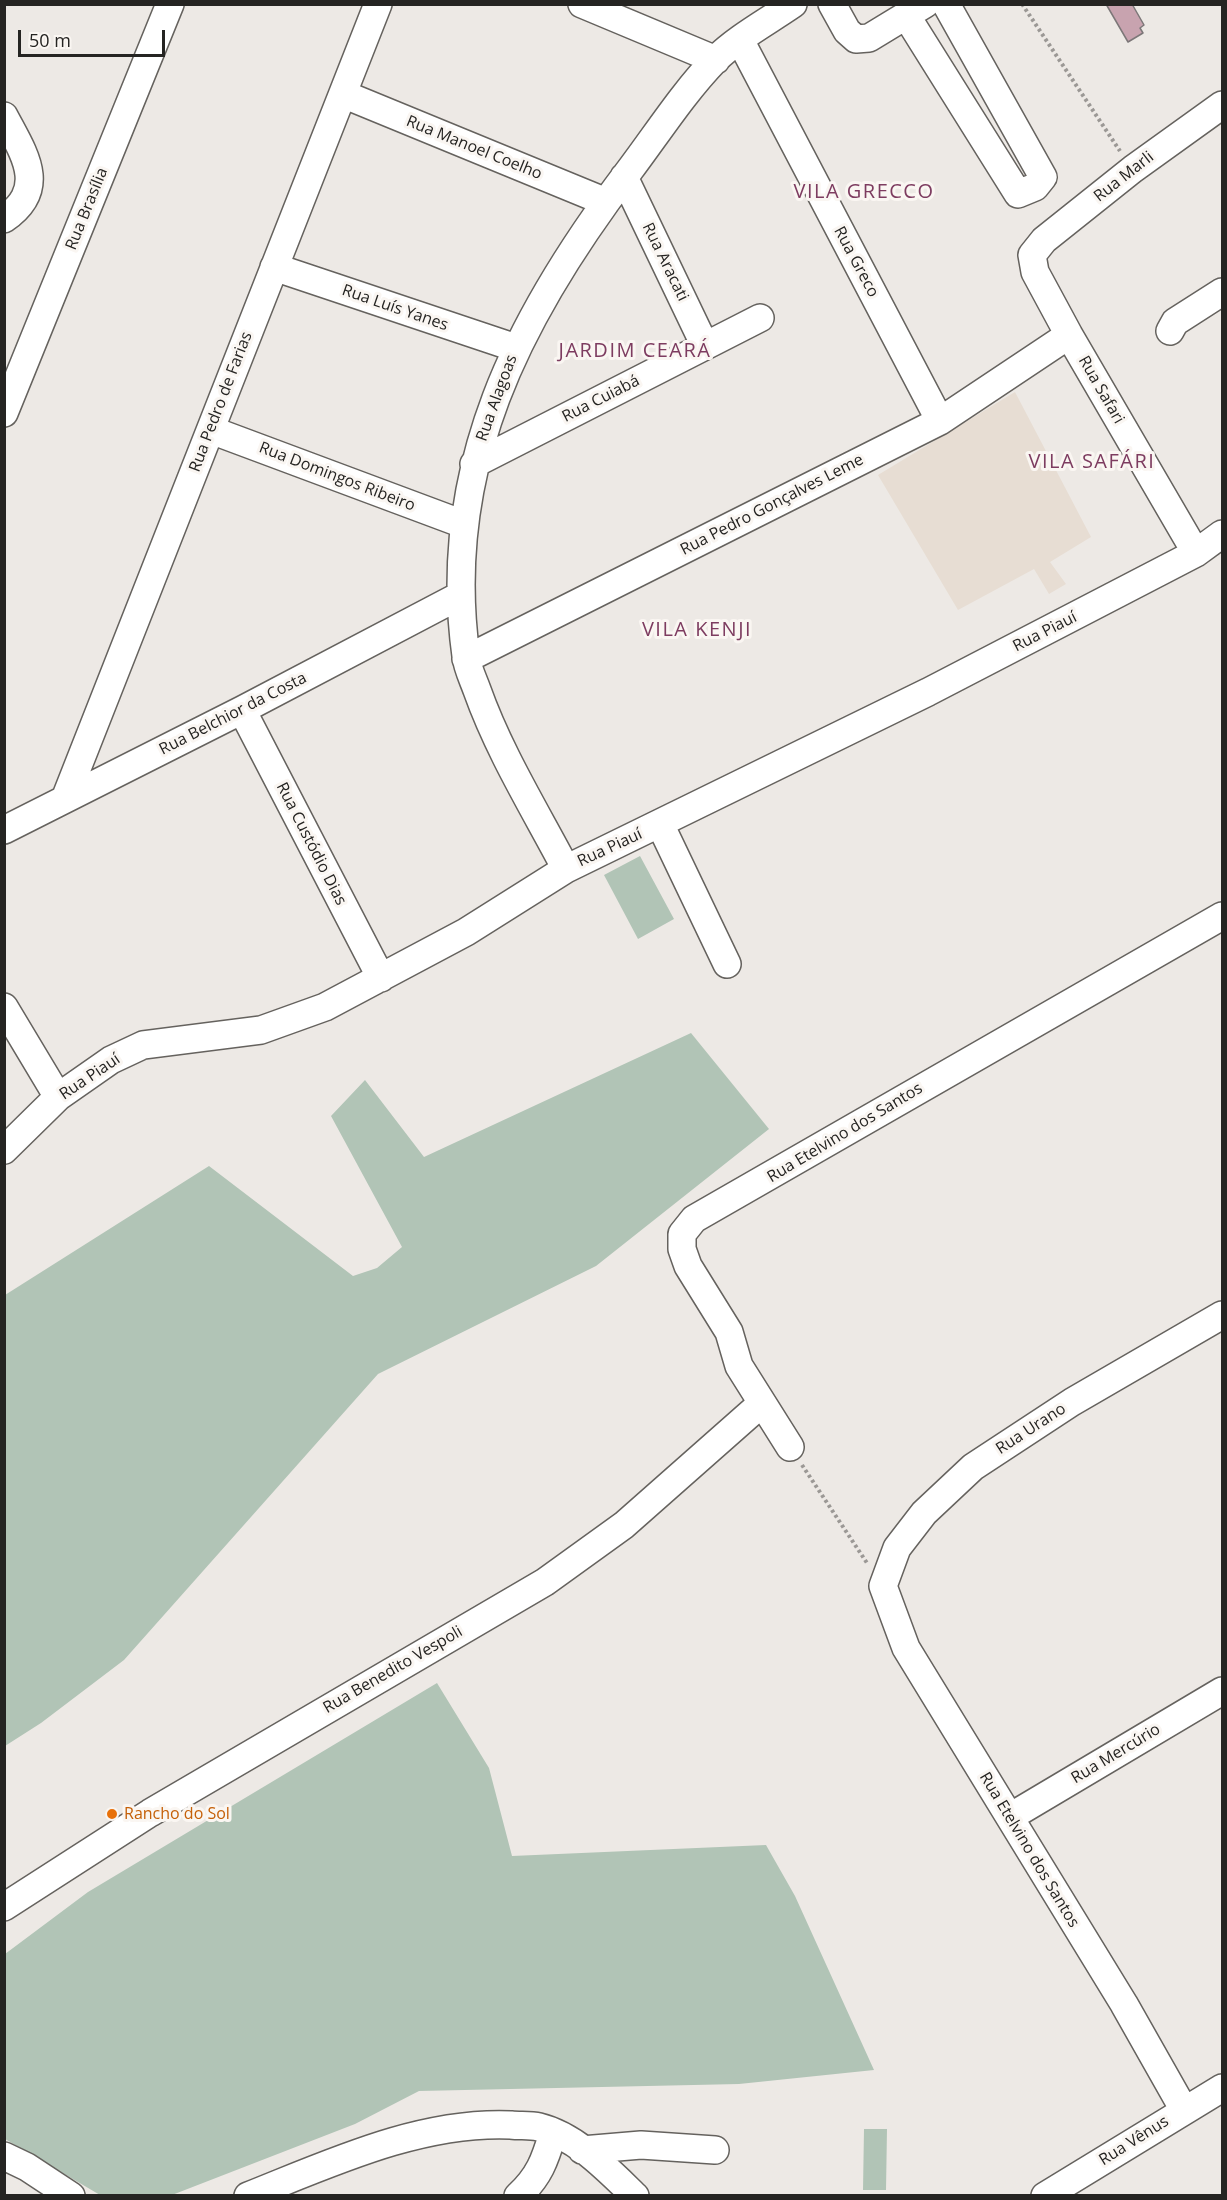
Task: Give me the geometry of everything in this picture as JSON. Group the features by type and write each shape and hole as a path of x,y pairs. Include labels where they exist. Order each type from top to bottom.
{"street":[{"name":"Rua Brasília","path":"4,413 170,4"},
{"name":"Rua Pedro de Farias","path":"64,799 378,4"},
{"path":"582,4 716,60"},
{"name":"Rua Alagoas","path":"566,869 485,713 466,659 461,594 463,524 474,464 501,382 516,348 546,295 606,202 716,60 740,40 792,4"},
{"path":"832,4 847,31 856,39 869,38 920,16 1018,194 1035,187 1044,177 946,4"},
{"name":"Rua Greco","path":"740,40 940,421"},
{"name":"Rua Manoel Coelho","path":"343,94 606,202"},
{"name":"Rua Marli","path":"1032,255 1044,240 1132,169 1222,105"},
{"path":"4,116 28,166 31,183 28,196 19,208 4,219"},
{"name":"Rua Aracati","path":"624,177 705,346"},
{"name":"Rua Safari","path":"1032,255 1035,272 1069,335 1196,553"},
{"name":"Rua Luís Yanes","path":"274,267 516,348"},
{"path":"1170,331 1175,322 1222,292"},
{"name":"Rua Cuiabá","path":"474,464 760,318"},
{"name":"Rua Pedro Gonçalves Leme","path":"466,659 940,421 1069,335"},
{"name":"Rua Domingos Ribeiro","path":"211,430 463,524"},
{"name":"Rua Piauí","path":"4,1150 58,1097 111,1060 143,1045 261,1030 325,1007 466,932 566,869 928,693 1196,553 1222,534"},
{"name":"Rua Belchior da Costa","path":"4,830 242,710 461,594"},
{"name":"Rua Custódio Dias","path":"242,710 381,978"},
{"path":"660,824 727,964"},
{"name":"Rua Etelvino dos Santos","path":"790,1447 739,1366 729,1332 688,1266 682,1249 682,1234 694,1219 1222,916"},
{"path":"4,1007 58,1097"},
{"name":"Rua Urano","path":"883,1586 897,1548 924,1513 974,1467 1072,1402 1222,1315"},
{"name":"Rua Benedito Vespoli","path":"4,1906 150,1813 545,1582 624,1525 761,1404"},
{"name":"Rua Etelvino dos Santos","path":"883,1586 906,1648 1010,1817 1184,2110"},
{"name":"Rua Mercúrio","path":"1010,1817 1222,1690"},
{"name":"Rua Vênus","path":"1045,2196 1222,2088"},
{"path":"248,2196 387,2144 442,2128 492,2124 538,2127 569,2140 635,2196"},
{"path":"518,2196 534,2181 543,2168 554,2133"},
{"path":"582,2150 641,2145 716,2150"},
{"path":"4,2156 27,2167 71,2196"}],"path":[{"path":"1022,4 1132,169"},
{"path":"790,1447 883,1586"}],"shaded area":[{"path":"1015,392 1091,537 1050,562 1066,584 1049,594 1034,569 958,610 878,475"}],"green space":[{"path":"640,856 674,919 638,939 604,875"},
{"path":"691,1033 769,1129 596,1266 378,1374 124,1660 41,1723 5,1746 5,1295 209,1166 353,1276 377,1268 402,1247 331,1116 365,1080 424,1157"},
{"path":"437,1683 489,1768 512,1856 766,1845 795,1896 874,2070 739,2084 419,2091 355,2124 172,2195 100,2195 5,2139 5,1954 88,1892"},
{"path":"864,2129 887,2129 886,2190 863,2190"}],"building":[{"path":"1106,4 1132,4 1144,25 1140,28 1143,33 1128,42"}],"place":[{"name":"Rancho do Sol","path":"112,1814"}],"district":[{"name":"VILA GRECCO","path":"864,192"},
{"name":"JARDIM CEARÁ","path":"635,351"},
{"name":"VILA SAFÁRI","path":"1092,462"},
{"name":"VILA KENJI","path":"697,630"}]}
